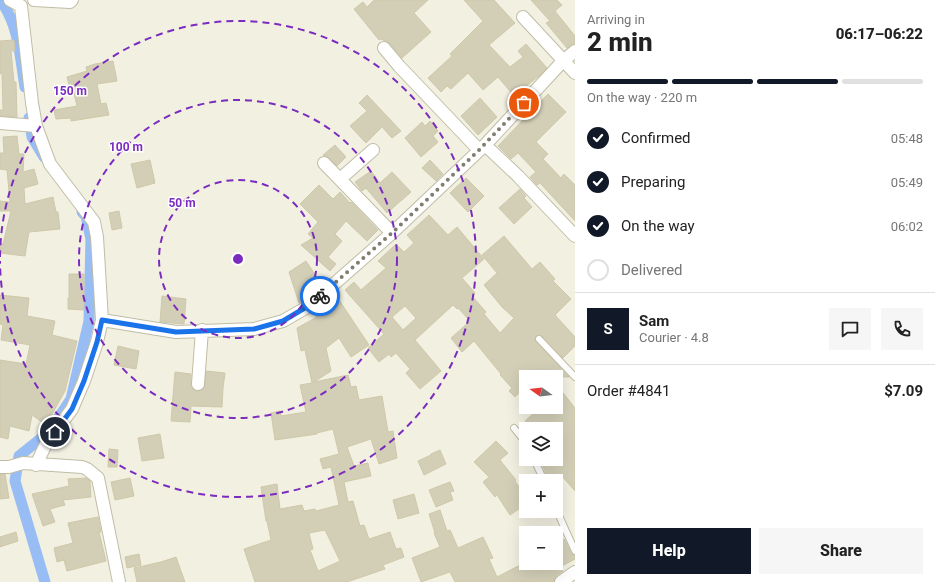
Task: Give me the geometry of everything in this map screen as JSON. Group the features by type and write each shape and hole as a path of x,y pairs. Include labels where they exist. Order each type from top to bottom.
{"street":[{"path":"10,0 21,6"},
{"path":"21,6 33,0 70,2 72,0"},
{"path":"21,6 31,96 31,126 50,164 94,222 97,238 102,320 97,342 84,381 72,409 46,444 36,465"},
{"path":"523,17 575,73"},
{"path":"384,48 399,66 482,147 518,176 575,236"},
{"path":"102,320 176,332 254,329 283,321 308,306 392,233 482,147 563,61 575,51"},
{"path":"0,123 31,126"},
{"path":"340,179 372,150"},
{"path":"324,163 392,233"},
{"path":"198,384 202,330"},
{"path":"4,467 23,464 82,467 98,478 119,582"},
{"path":"561,582 575,572"}],"lane":[{"path":"539,339 575,377"},
{"path":"514,428 519,434"},
{"path":"560,518 575,551"}],"building":[{"path":"374,0 428,0 414,13 431,32 402,58 389,43 381,39 379,40 354,9 363,2 367,7"},
{"path":"464,0 494,0 515,23 489,45 510,67 523,57 518,51 526,44 547,68 514,96 498,77 483,90 468,73 451,89 447,86 441,92 428,78 452,56 450,54 483,21"},
{"path":"531,0 557,0 562,5 555,11 575,36 575,44 567,48 546,23 550,21"},
{"path":"14,40 15,51 11,51 14,82 16,82 17,117 0,116 0,110 3,110 2,73 0,74 0,41"},
{"path":"113,61 117,81 97,84 101,104 106,103 109,115 71,121 71,118 56,119 54,110 77,106 72,85 69,85 67,77 87,71 86,67"},
{"path":"548,94 566,112 536,142 548,154 543,159 561,178 564,174 575,185 575,221 540,183 537,185 530,177 536,172 518,153 511,159 498,146"},
{"path":"367,95 401,131 392,138 382,127 366,143 350,126 367,111 359,103"},
{"path":"480,98 497,117 478,135 461,116"},
{"path":"430,121 438,131 433,136 438,142 421,157 405,138 422,122 425,126"},
{"path":"17,136 19,154 24,154 23,172 34,169 38,184 24,188 25,204 53,197 56,212 58,212 60,229 29,232 25,256 0,253 0,243 3,244 11,211 0,211 0,201 10,202 7,170 0,169 0,153 4,153 3,137"},
{"path":"335,145 346,157 337,166 329,158 323,155"},
{"path":"150,160 155,183 137,188 131,164"},
{"path":"430,160 443,174 436,181 422,168"},
{"path":"371,171 380,183 392,172 411,192 387,213 366,188 362,191 355,182"},
{"path":"466,178 484,196 468,212 450,193"},
{"path":"319,185 333,199 340,192 378,230 367,241 346,221 335,234 342,241 328,257 336,264 330,271 301,245 313,238 308,234 318,222 300,204"},
{"path":"520,189 526,196 524,198 532,207 514,224 499,208"},
{"path":"119,211 122,228 112,230 109,213"},
{"path":"429,215 448,235 457,227 484,259 462,278 475,293 472,296 486,312 484,314 500,333 514,318 502,307 484,285 497,273 482,255 504,236 532,269 540,262 555,279 553,281 571,299 555,315 575,337 575,346 563,358 542,336 536,336 535,340 563,370 519,370 519,393 515,397 509,391 512,388 474,341 462,352 451,338 470,321 458,308 457,309 453,305 415,340 441,371 420,389 406,373 410,369 396,353 391,357 389,354 379,362 368,348 384,334 345,290 354,282 361,290 386,268 378,261 396,244 404,252 414,243 407,235","holes":["405,306 416,318 403,330 392,317"]},
{"path":"306,261 322,285 299,303 289,272"},
{"path":"69,274 84,274 84,310 68,309"},
{"path":"335,294 369,345 351,357 339,338 326,348 331,371 314,382 348,375 351,387 356,386 359,400 382,396 388,432 393,431 397,458 379,464 371,439 347,447 354,466 368,463 371,476 344,482 348,502 353,501 360,526 364,525 369,539 390,532 396,549 401,548 404,557 383,565 385,569 347,582 255,582 244,549 271,540 266,521 261,487 277,484 280,509 302,505 304,511 315,509 316,511 339,505 331,467 323,469 320,459 339,454 333,429 317,434 275,440 271,413 280,411 281,416 306,412 300,385 312,383 305,350 301,351 297,328 317,317 313,312","holes":["325,530 340,561 318,571 310,550 313,549 309,533"]},
{"path":"0,295 29,298 27,316 55,321 52,335 77,341 65,391 46,425 32,415 29,431 10,426 8,439 0,437 0,360 26,364 30,345 1,340 3,325 0,324"},
{"path":"162,296 186,299 184,324 160,322"},
{"path":"118,346 139,351 136,369 114,365"},
{"path":"563,370 569,377 563,377"},
{"path":"206,371 225,373 222,407 191,406 190,422 171,421 175,372 191,374 191,387 198,391 204,388"},
{"path":"563,393 575,408 575,491 563,477 563,474 546,474 543,466 563,466 563,422 525,421 533,414 563,414"},
{"path":"160,434 164,458 142,461 138,438"},
{"path":"496,441 508,453 500,460 516,480 515,481 519,487 519,509 510,515 497,495 495,497 483,482 489,477 474,462"},
{"path":"109,449 118,450 117,467 108,467"},
{"path":"440,450 446,464 424,475 418,461"},
{"path":"0,474 5,474 9,498 0,499"},
{"path":"86,478 90,481 91,497 63,500 65,505 50,509 55,522 43,526 32,494 69,486 68,479"},
{"path":"130,478 134,496 115,500 111,482"},
{"path":"450,482 454,491 450,492 453,500 436,507 429,490"},
{"path":"414,494 419,513 398,519 393,500"},
{"path":"440,510 447,531 450,530 458,548 483,537 493,558 489,559 497,577 519,566 519,570 563,571 556,576 554,582 455,582 450,572 421,582 412,558 440,547 434,533 429,514"},
{"path":"98,517 101,532 99,532 106,561 67,571 64,560 57,562 54,548 73,543 68,523"},
{"path":"16,532 18,541 0,547 0,537"},
{"path":"563,540 571,553 575,555 575,559 563,565"},
{"path":"139,554 141,565 127,568 125,557"},
{"path":"176,557 185,582 137,582 134,568"}],"waterway":[{"path":"0,0 6,9 15,30 25,87"},
{"path":"29,118 32,137 44,157"},
{"path":"45,582 15,481 19,456 49,432 71,399 89,321 91,239 86,216 82,212"}],"way so far":[{"path":"320,296 392,233 479,150 524,103"}],"route":[{"path":"55,432 72,409 84,381 97,342 102,320 176,332 254,329 283,321 308,306 320,296"}]}
